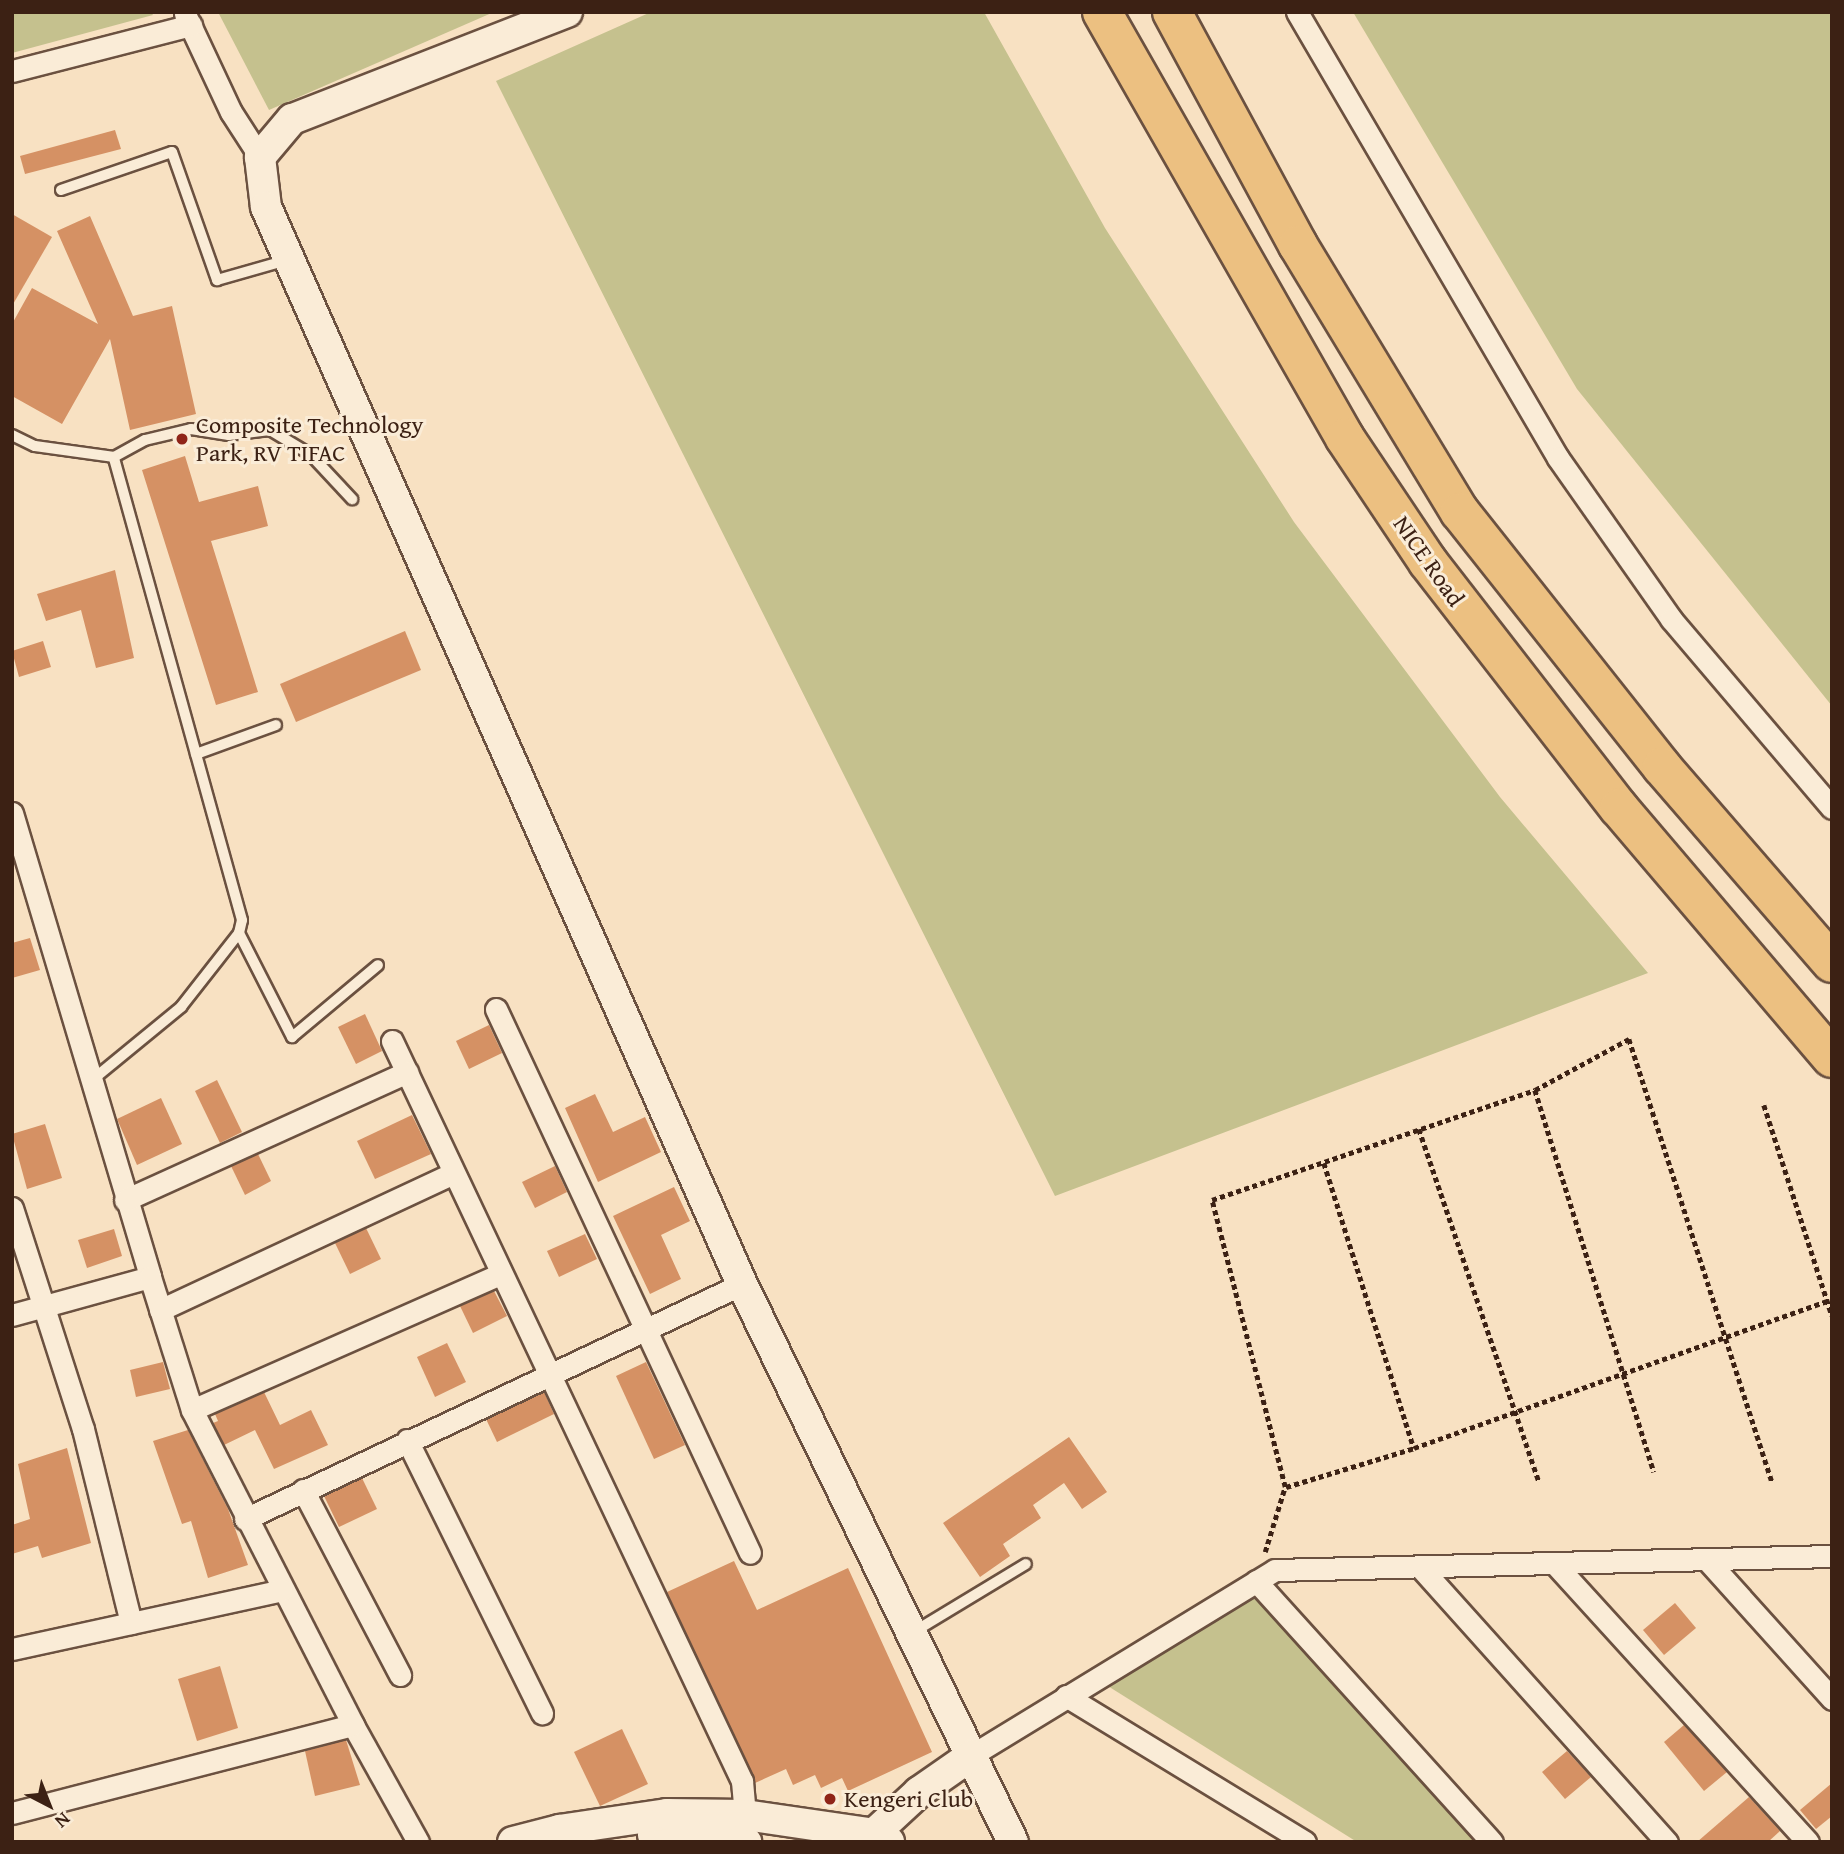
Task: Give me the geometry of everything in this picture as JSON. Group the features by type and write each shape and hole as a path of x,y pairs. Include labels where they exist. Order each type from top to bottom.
{"highway":[{"name":"NICE Road","path":"1102,12 1345,439 1428,562 1619,808 1832,1058"},
{"path":"1172,12 1298,245 1460,512 1662,767 1832,963"}],"street":[{"path":"260,157 292,119 567,12"},
{"path":"1297,12 1558,458 1671,619 1832,808"},
{"path":"12,71 188,18 231,112 260,157 266,207 742,1284 1013,1842"},
{"path":"12,813 125,1200 192,1410 282,1590 418,1842"},
{"path":"496,1009 750,1553"},
{"path":"392,1041 742,1781 746,1828"},
{"path":"125,1200 407,1072"},
{"path":"160,1310 454,1173"},
{"path":"12,1208 83,1429 131,1623"},
{"path":"192,1410 500,1274"},
{"path":"12,1315 150,1277"},
{"path":"245,1518 547,1372 742,1284"},
{"path":"407,1440 542,1713"},
{"path":"303,1490 400,1675"},
{"path":"513,1842 559,1830 667,1814 746,1828 874,1839 972,1755 1275,1570 1832,1556"},
{"path":"1707,1560 1832,1699"},
{"path":"1554,1563 1808,1842"},
{"path":"1420,1567 1667,1842"},
{"path":"1256,1581 1492,1842"},
{"path":"12,1649 282,1590"},
{"path":"1066,1696 1305,1842"},
{"path":"12,1812 353,1725"},
{"path":"605,1842 669,1832 746,1828"}],"lane":[{"path":"61,190 172,152 217,280 289,259"},
{"path":"12,435 35,446 114,457 145,440 191,429 229,435 270,430 310,454 352,499"},
{"path":"90,1081 129,1054 181,1007 239,933 242,920 114,457"},
{"path":"196,754 276,725"},
{"path":"239,933 292,1037 377,965"},
{"path":"911,1633 1027,1564"}],"path":[{"path":"1256,1581 1285,1487 1212,1200 1535,1090 1629,1039 1772,1481"},
{"path":"1535,1090 1654,1472"},
{"path":"1764,1105 1832,1315"},
{"path":"1419,1129 1539,1482"},
{"path":"1324,1163 1414,1448"},
{"path":"1285,1487 1414,1448 1827,1301"}],"shaded area":[{"path":"12,12 151,12 153,15 12,53"},
{"path":"218,12 494,12 269,110"},
{"path":"651,12 984,12 1105,228 1294,522 1500,797 1648,973 1055,1196 496,81"},
{"path":"1353,12 1832,12 1832,706 1577,389"},
{"path":"1256,1597 1476,1842 1357,1842 1103,1683"}],"building":[{"path":"115,130 121,149 25,174 20,156"},
{"path":"12,214 52,237 12,306"},
{"path":"90,216 133,316 172,306 196,414 130,430 110,339 62,424 12,396 12,324 32,288 98,324 57,231"},
{"path":"185,456 199,502 258,486 268,526 211,541 258,692 216,705 142,470"},
{"path":"115,570 134,658 96,668 81,610 46,621 37,594"},
{"path":"405,631 421,670 296,722 280,684"},
{"path":"43,641 51,667 19,677 12,651"},
{"path":"30,938 40,970 12,978 12,943"},
{"path":"365,1014 382,1051 356,1064 338,1027"},
{"path":"489,1025 502,1053 469,1069 456,1041"},
{"path":"217,1080 242,1132 220,1143 195,1091"},
{"path":"595,1094 613,1132 645,1117 661,1152 598,1182 565,1108"},
{"path":"161,1098 182,1144 137,1165 117,1119"},
{"path":"412,1115 431,1154 375,1179 357,1141"},
{"path":"45,1124 62,1178 27,1189 12,1134"},
{"path":"258,1154 271,1181 245,1195 231,1166"},
{"path":"555,1166 567,1192 535,1208 522,1182"},
{"path":"674,1187 690,1221 661,1235 681,1279 650,1294 613,1216"},
{"path":"366,1228 381,1259 350,1274 335,1243"},
{"path":"114,1229 122,1256 87,1268 78,1240"},
{"path":"585,1234 597,1259 559,1277 547,1251"},
{"path":"494,1291 507,1316 473,1333 460,1306"},
{"path":"447,1343 466,1382 435,1397 417,1357"},
{"path":"163,1362 170,1389 136,1397 130,1370"},
{"path":"646,1362 685,1445 654,1459 616,1376"},
{"path":"264,1392 280,1425 311,1410 328,1445 274,1469 255,1430 224,1445 213,1423 218,1421 215,1414"},
{"path":"544,1392 554,1414 497,1442 486,1419"},
{"path":"188,1430 228,1509 248,1565 208,1578 191,1521 182,1524 153,1441"},
{"path":"1069,1437 1107,1492 1082,1509 1064,1483 1033,1505 1041,1518 1003,1544 1010,1556 980,1577 943,1523"},
{"path":"67,1448 91,1543 42,1558 38,1546 12,1554 12,1525 30,1519 18,1464"},
{"path":"362,1478 377,1509 339,1527 324,1496"},
{"path":"734,1561 757,1610 848,1568 932,1752 848,1791 842,1778 821,1788 815,1775 793,1785 786,1769 755,1783 667,1592"},
{"path":"1675,1603 1696,1628 1664,1655 1643,1630"},
{"path":"220,1666 238,1728 197,1741 178,1679"},
{"path":"1684,1725 1727,1772 1704,1791 1664,1742"},
{"path":"622,1729 648,1784 600,1806 574,1752"},
{"path":"346,1740 360,1785 315,1796 305,1751"},
{"path":"1567,1751 1591,1777 1565,1799 1542,1772"},
{"path":"1832,1783 1832,1816 1816,1829 1800,1810"},
{"path":"1749,1797 1780,1831 1768,1842 1697,1842"}],"place":[{"name":"Composite Technology Park, RV TIFAC","path":"182,439"},
{"name":"Kengeri Club","path":"830,1799"}]}
